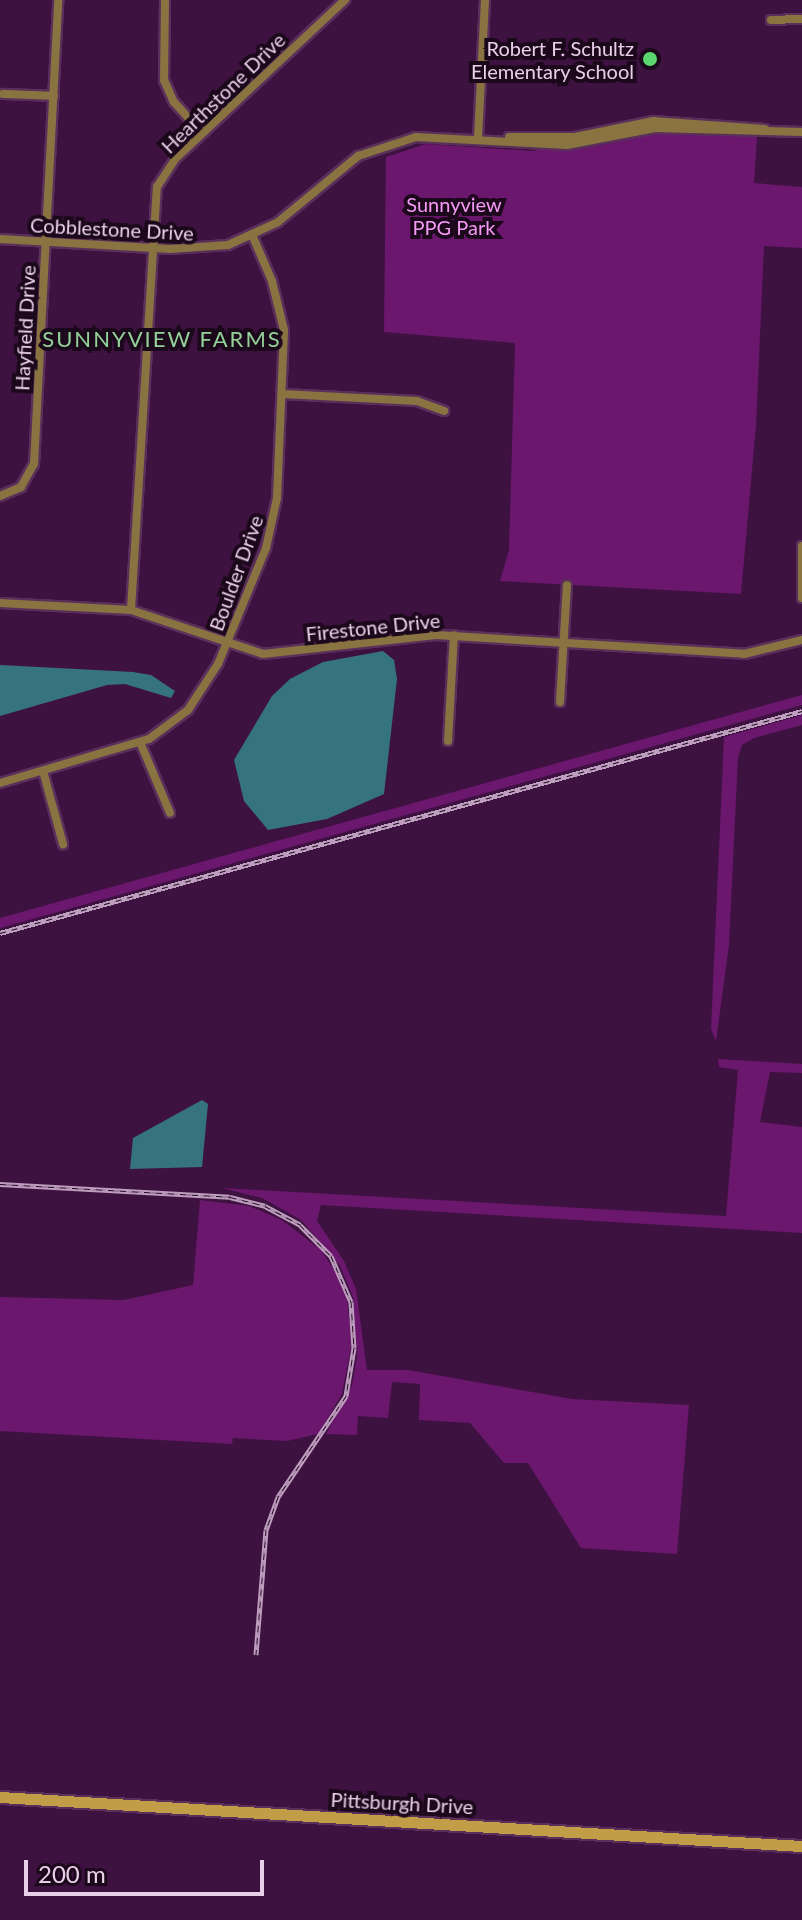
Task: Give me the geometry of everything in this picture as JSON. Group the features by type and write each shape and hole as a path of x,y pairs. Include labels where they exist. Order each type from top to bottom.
{"street":[{"name":"Hayfield Drive","path":"0,496 21,487 34,464 58,0"},
{"path":"165,0 164,80 174,102 202,133"},
{"name":"Hearthstone Drive","path":"131,610 157,187 171,164 202,133 345,0"},
{"path":"478,138 485,0"},
{"path":"771,20 802,19"},
{"path":"3,94 54,96"},
{"name":"Cobblestone Drive","path":"0,239 151,248 211,248 253,237 371,149 416,137 567,145 655,128 802,132"},
{"name":"Boulder Drive","path":"0,783 140,742 188,710 226,644 272,530 283,394 281,314 253,237"},
{"path":"283,394 417,401 444,411"},
{"path":"802,546 802,598"},
{"path":"560,702 567,585"},
{"name":"Firestone Drive","path":"0,603 131,610 263,654 454,635 744,654 802,640"},
{"path":"448,741 454,635"},
{"path":"140,742 170,813"},
{"path":"43,771 63,844"},
{"name":"Pittsburgh Drive","path":"0,1797 802,1846"}],"green space":[{"name":"Sunnyview PPG Park","path":"650,131 757,136 754,183 802,187 802,248 764,246 756,425 741,594 500,581 509,550 515,343 384,332 386,157 426,144 535,151 536,147 577,147"},
{"path":"802,695 802,705 0,928 0,918"},
{"path":"802,715 802,725 754,738 742,745 738,757 729,945 716,1041 711,1029 724,737"},
{"path":"718,1059 802,1064 802,1073 770,1072 760,1122 802,1127 802,1233 321,1205 317,1221 344,1261 356,1289 367,1370 408,1370 572,1399 689,1405 677,1554 581,1548 528,1463 504,1463 470,1423 419,1420 420,1384 392,1382 388,1418 358,1416 357,1435 326,1434 352,1385 357,1356 353,1297 340,1266 301,1220 262,1198 222,1188 726,1216 738,1070 719,1067"},
{"path":"200,1200 249,1206 282,1220 321,1250 336,1273 347,1299 352,1343 342,1394 318,1434 287,1441 233,1438 232,1444 0,1431 0,1297 124,1300 193,1285"}],"shaded area":[{"path":"383,651 394,660 397,679 384,794 327,819 268,830 244,801 234,760 272,696 290,679 323,662"},
{"path":"0,665 133,672 151,675 175,691 171,698 125,684 107,685 0,716"},
{"path":"202,1100 208,1104 202,1167 130,1169 133,1138"}],"railway":[{"path":"0,933 802,711"},
{"path":"0,1184 230,1197 265,1206 300,1225 331,1256 351,1302 354,1348 346,1396 278,1497 266,1530 256,1655"}],"place":[{"name":"Robert F. Schultz Elementary School","path":"650,59"}],"district":[{"name":"SUNNYVIEW FARMS","path":"162,339"}]}
